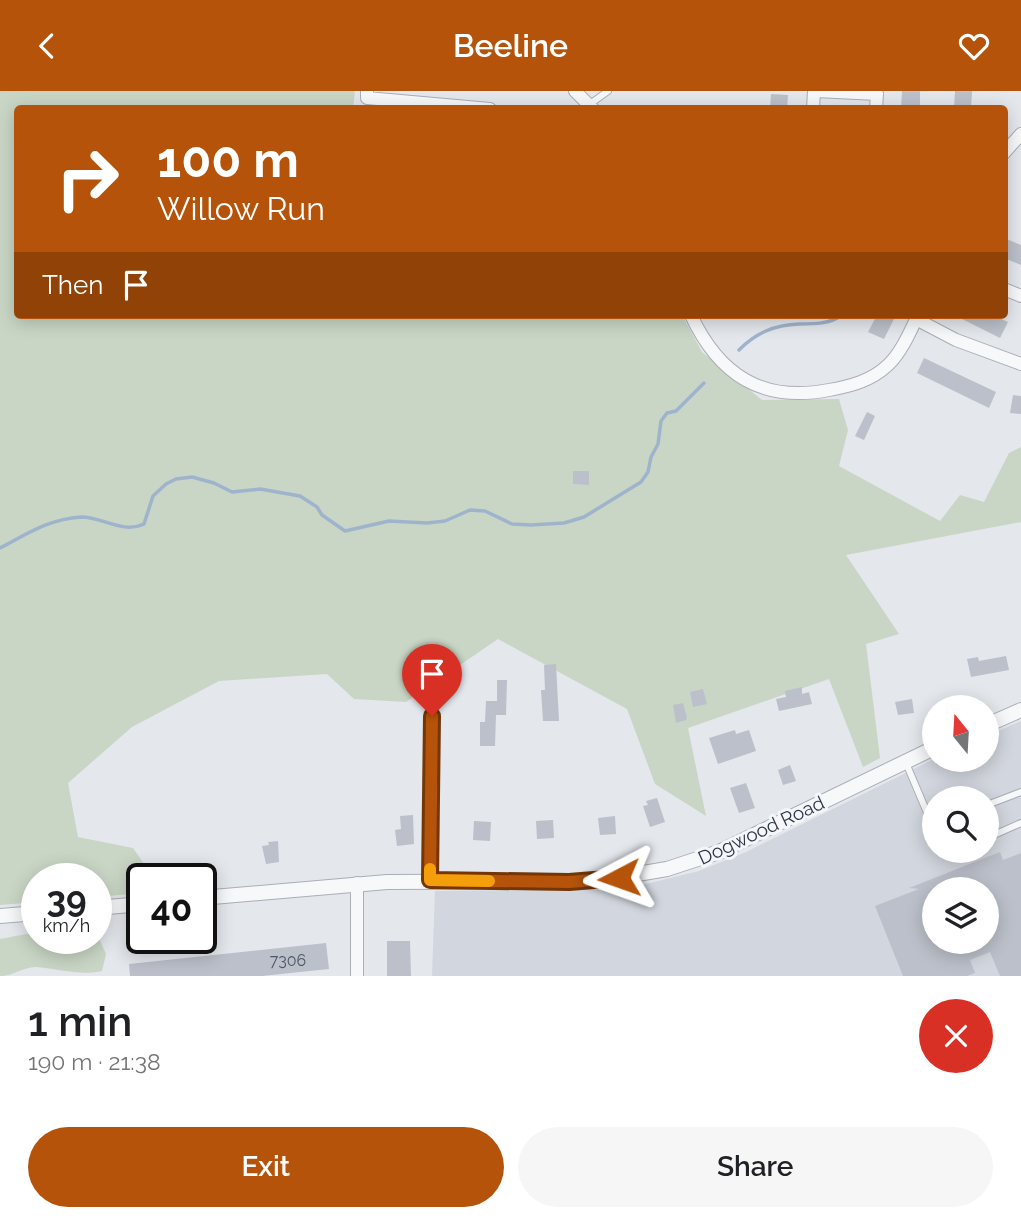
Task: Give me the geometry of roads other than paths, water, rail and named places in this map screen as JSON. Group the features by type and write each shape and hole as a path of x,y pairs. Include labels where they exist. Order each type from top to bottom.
{"street":[{"path":"575,91 591,105"},
{"path":"815,91 877,94 876,105"},
{"path":"367,94 456,105"},
{"path":"1008,149 1021,134"},
{"path":"693,319 709,347 733,373 748,383 768,390 792,393 820,392 849,386 878,373 899,352 916,319"},
{"path":"920,319 956,340 1021,364"},
{"path":"999,720 1021,710"},
{"path":"430,880 432,716"},
{"name":"Dogwood Road","path":"217,896 357,883 430,880 596,881 667,869 748,840 922,753"},
{"path":"357,883 357,976"},
{"path":"0,916 21,914"}],"lane":[{"path":"593,105 608,91"},
{"path":"905,761 922,798"},
{"path":"999,800 1021,792"},
{"path":"999,833 1021,823"}],"waterway":[{"path":"739,350 752,339 774,328 822,323 834,319"},
{"path":"0,548 39,528 69,518 89,518 136,527 144,524 153,496 166,484 176,479 192,477 214,483 232,492 260,489 300,496 345,531 389,521 445,521 470,510 485,511 512,524 564,523 584,517 641,482 648,472 651,457 658,444 661,421 667,413 676,411 704,383"}]}
